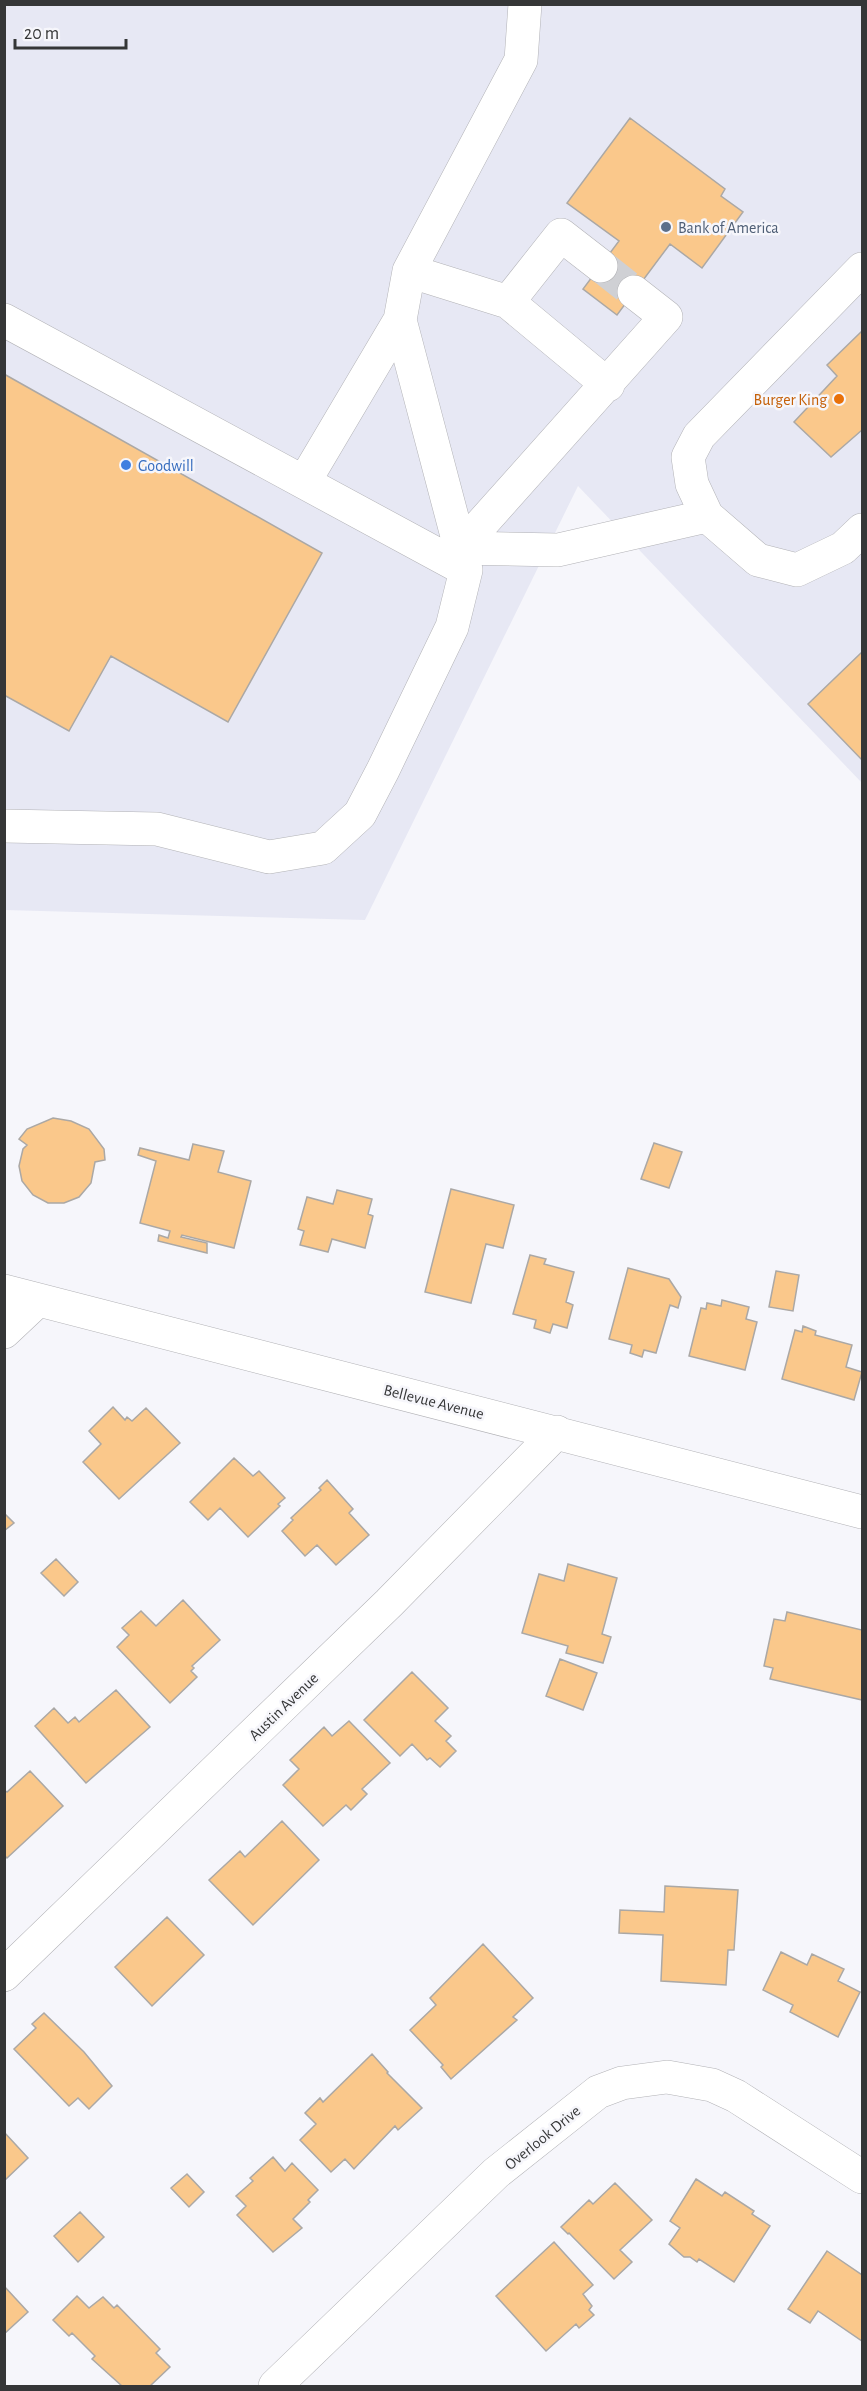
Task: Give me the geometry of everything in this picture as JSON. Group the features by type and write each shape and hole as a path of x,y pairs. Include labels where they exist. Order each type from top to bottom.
{"street":[{"path":"304,482 400,320 409,271 521,60 525,4"},
{"path":"508,302 561,235 601,266"},
{"path":"862,269 699,436 688,458 692,484 707,516 758,560 797,570 843,548 862,530"},
{"path":"409,271 508,302 608,385"},
{"path":"463,559 666,317 634,292"},
{"path":"4,320 304,482 463,559 558,550 707,516"},
{"path":"4,826 157,829 269,857 323,848 360,814 452,627 463,559 400,320"},
{"name":"Bellevue Avenue","path":"4,1291 862,1512"},
{"path":"4,1332 38,1300"},
{"name":"Austin Avenue","path":"4,1976 389,1603 557,1432"},
{"name":"Overlook Drive","path":"275,2386 496,2173 598,2092 622,2083 667,2078 712,2085 736,2096 862,2177"}],"shaded area":[{"path":"5,5 862,5 862,783 578,486 365,920 5,910"}],"building":[{"name":"Bank of America","path":"630,118 725,189 721,196 743,212 702,268 670,244 617,315 583,289 619,241 567,203"},
{"name":"Burger King","path":"862,331 862,430 831,457 794,422 837,376 827,365"},
{"path":"4,374 322,553 228,722 111,656 69,731 4,695"},
{"path":"862,652 862,760 808,704"},
{"path":"53,1118 71,1121 89,1129 104,1149 105,1160 95,1162 91,1183 79,1197 64,1203 48,1203 33,1195 22,1181 19,1166 23,1149 27,1145 19,1139 27,1129"},
{"path":"654,1143 682,1152 669,1188 641,1179"},
{"path":"193,1144 224,1151 218,1172 251,1181 234,1248 182,1235 181,1237 207,1243 207,1253 158,1241 159,1235 168,1238 170,1231 140,1223 156,1161 138,1155 140,1148 189,1160"},
{"path":"451,1189 514,1205 503,1248 486,1244 471,1303 425,1292"},
{"path":"337,1190 372,1199 368,1214 373,1216 365,1248 332,1239 328,1252 300,1245 304,1231 298,1229 307,1197 333,1204"},
{"path":"530,1255 546,1259 544,1264 574,1272 566,1302 573,1305 567,1328 553,1324 550,1333 534,1328 536,1320 513,1314"},
{"path":"628,1268 669,1279 681,1297 678,1308 670,1305 656,1353 644,1350 642,1357 630,1353 632,1345 609,1339"},
{"path":"776,1271 799,1275 793,1311 769,1307"},
{"path":"722,1300 749,1307 746,1319 757,1322 745,1370 689,1356 701,1308 706,1309 707,1303 721,1306"},
{"path":"803,1326 816,1331 815,1335 852,1345 846,1367 862,1372 854,1400 782,1379 795,1330 802,1332"},
{"path":"113,1407 125,1420 127,1417 132,1421 146,1408 180,1443 119,1499 83,1462 101,1444 89,1431"},
{"path":"234,1458 253,1476 259,1471 285,1498 278,1504 280,1506 248,1537 220,1508 208,1520 190,1502"},
{"path":"327,1480 353,1509 349,1513 369,1535 336,1565 317,1545 305,1556 282,1531 293,1520 291,1518 321,1490 319,1488"},
{"path":"4,1513 14,1523 4,1531"},
{"path":"56,1559 78,1582 64,1596 41,1573"},
{"path":"568,1564 617,1578 602,1634 611,1637 603,1663 566,1653 568,1646 522,1633 539,1574 564,1581"},
{"path":"183,1600 220,1640 192,1666 194,1668 191,1671 197,1677 170,1703 117,1647 129,1635 122,1628 141,1611 156,1626"},
{"path":"787,1612 862,1630 862,1700 770,1679 773,1668 764,1666 774,1619 785,1621"},
{"path":"560,1659 597,1673 583,1710 546,1696"},
{"path":"412,1672 448,1708 435,1721 451,1736 446,1741 456,1751 440,1767 430,1758 427,1760 412,1744 400,1756 364,1720"},
{"path":"116,1690 150,1727 86,1783 35,1726 54,1708 68,1723 75,1717 79,1722"},
{"path":"349,1721 390,1763 362,1789 367,1794 351,1810 346,1805 323,1826 283,1785 299,1769 290,1760 324,1727 332,1736"},
{"path":"30,1771 63,1806 7,1858 4,1855 4,1790 7,1792"},
{"path":"282,1821 319,1860 253,1925 209,1880 240,1851 245,1857"},
{"path":"665,1886 738,1890 734,1950 728,1950 726,1985 661,1981 663,1935 619,1933 620,1910 664,1912"},
{"path":"167,1917 204,1955 152,2006 115,1967"},
{"path":"483,1944 533,1998 513,2017 517,2020 451,2079 441,2067 443,2065 410,2030 436,2005 430,1998"},
{"path":"781,1952 807,1965 812,1954 844,1969 838,1981 860,1992 838,2037 790,2012 793,2005 763,1990"},
{"path":"44,2013 84,2052 112,2086 89,2109 78,2098 69,2106 14,2049 36,2028 32,2024"},
{"path":"372,2054 387,2073 422,2108 398,2130 395,2126 354,2169 345,2159 331,2172 300,2140 316,2124 305,2113 320,2098 323,2102"},
{"path":"4,2132 28,2158 4,2181"},
{"path":"273,2157 285,2171 292,2163 318,2190 293,2219 302,2228 273,2252 237,2215 246,2206 236,2196 253,2181 250,2178"},
{"path":"187,2174 204,2192 189,2207 171,2188"},
{"path":"696,2179 722,2196 725,2192 754,2211 752,2214 770,2226 734,2282 699,2259 697,2262 690,2257 684,2257 669,2244 680,2228 670,2221"},
{"path":"615,2183 652,2220 620,2250 632,2262 614,2279 561,2227 589,2200 593,2204"},
{"path":"80,2212 104,2237 78,2262 54,2236"},
{"path":"554,2242 593,2285 583,2294 592,2306 589,2310 594,2315 579,2328 576,2324 546,2351 496,2296"},
{"path":"827,2251 862,2275 862,2341 818,2311 810,2323 788,2309"},
{"path":"4,2286 28,2312 4,2334"},
{"path":"77,2296 89,2308 103,2297 114,2308 117,2305 160,2349 156,2353 170,2367 150,2386 122,2386 92,2359 95,2356 72,2333 69,2336 53,2320"}],"tunnel":[{"path":"601,266 634,292"}],"place":[{"name":"Bank of America","path":"666,227"},
{"name":"Burger King","path":"839,399"},
{"name":"Goodwill","path":"126,465"}]}
